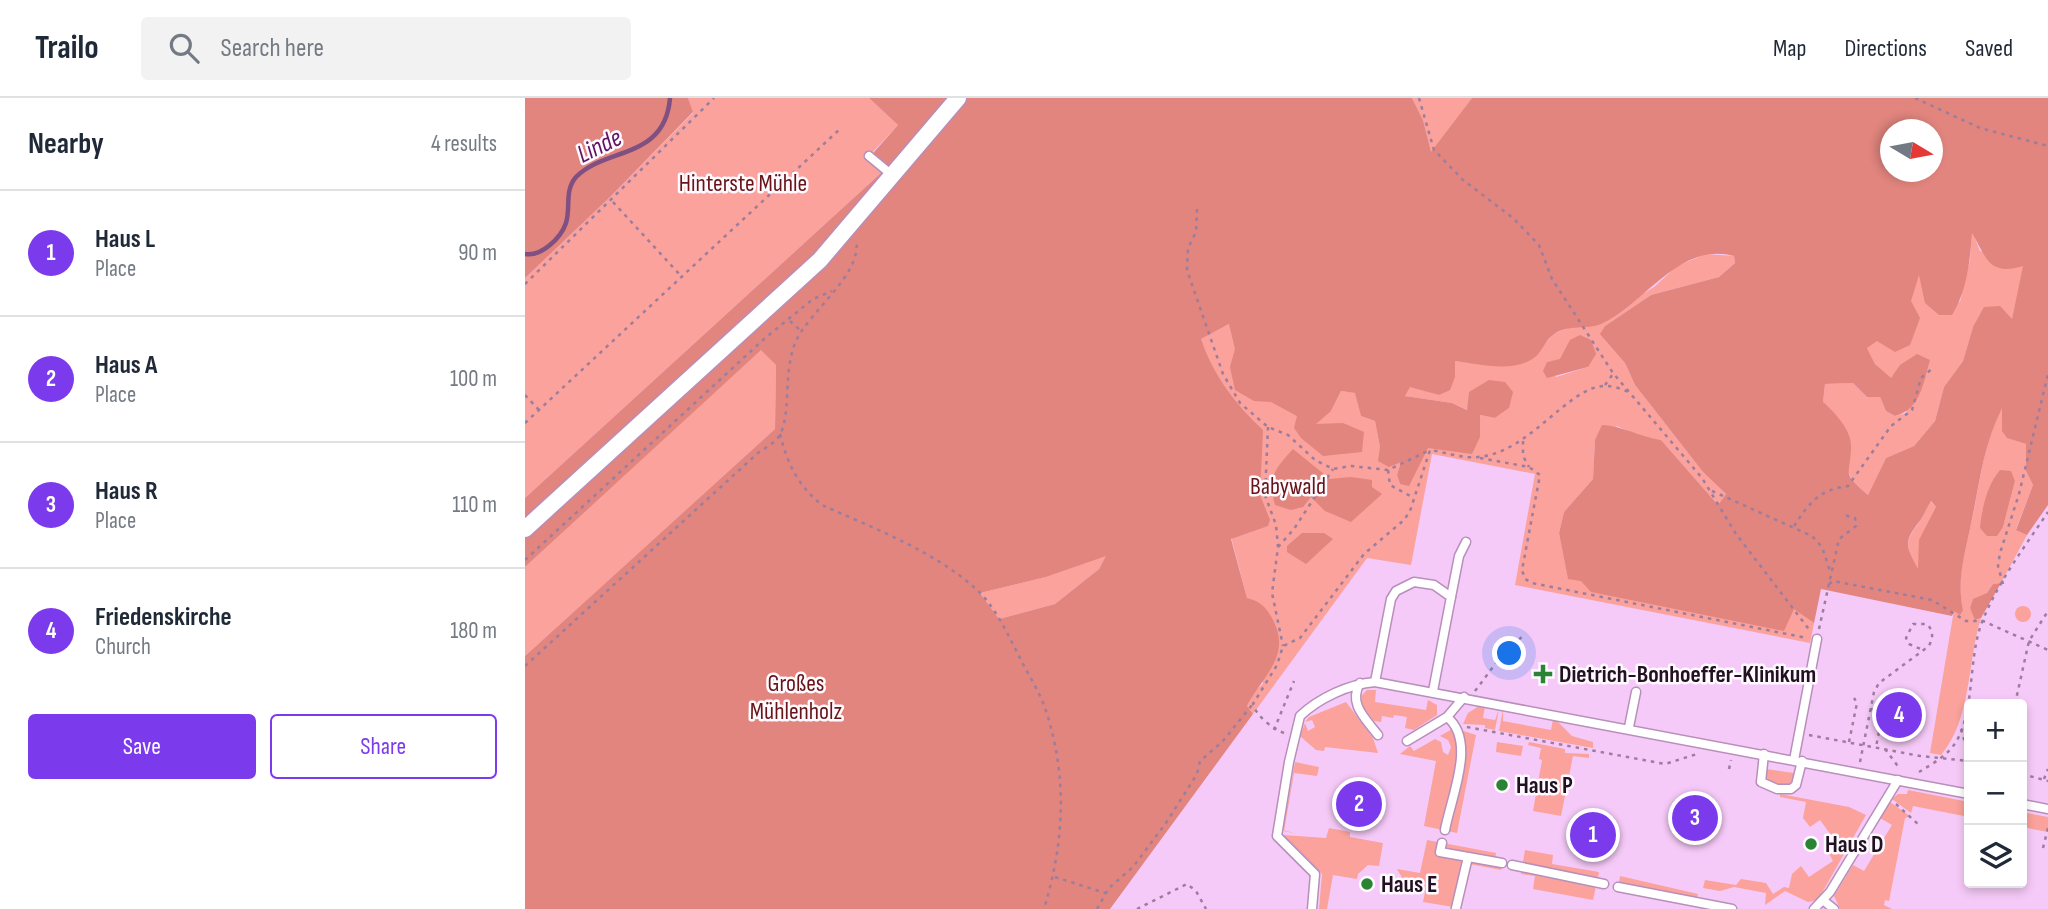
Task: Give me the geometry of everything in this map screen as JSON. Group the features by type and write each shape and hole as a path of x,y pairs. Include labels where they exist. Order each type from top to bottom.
{"street":[{"path":"525,529 820,260 958,98"}],"lane":[{"path":"869,156 892,175"},
{"path":"1433,691 1459,556 1467,542"},
{"path":"1375,682 1396,591 1414,582 1434,585 1451,597"},
{"path":"1764,754 1761,782 1785,790 1796,785 1799,733 1817,639"},
{"path":"1312,909 1315,874 1281,842 1276,830 1294,736 1300,716 1306,711 1360,683 1375,682 1433,691 1964,793"},
{"path":"1360,683 1355,692 1357,707 1378,734"},
{"path":"1629,727 1636,692"},
{"path":"1407,741 1447,717 1468,698"},
{"path":"1445,830 1461,763 1462,747 1457,725 1447,717"},
{"path":"1814,909 1824,901 1899,780"},
{"path":"2027,805 2048,809"},
{"path":"1442,843 1440,852 1502,863"},
{"path":"1456,908 1468,857"},
{"path":"1512,865 1604,884"},
{"path":"1618,887 1732,909"},
{"path":"1824,901 1834,909"}],"path":[{"path":"525,284 714,98"},
{"path":"1419,98 1434,150 1463,180 1513,218 1539,245 1552,279 1613,373 1710,491 1736,534 1817,639"},
{"path":"1915,98 1980,128 2048,146"},
{"path":"525,423 841,128"},
{"path":"612,201 682,276"},
{"path":"1197,209 1196,232 1188,248 1187,271 1191,289 1204,315 1223,374 1240,403 1268,427 1288,435 1315,460 1333,469 1351,466 1388,470 1430,450 1529,467"},
{"path":"850,228 858,250 853,267 801,331 787,371 781,434 788,463 806,492 822,505 944,565 989,601 1045,709 1056,748 1062,822 1054,876 1044,909"},
{"path":"525,561 764,339 813,299 832,290"},
{"path":"789,321 801,331"},
{"path":"1794,526 1812,498 1828,488 1848,486 1862,471 1891,426 1912,410 1921,378 1934,367"},
{"path":"1477,458 1507,449 1523,439 1578,396 1605,385 1613,373"},
{"path":"2003,584 1998,566 2000,553 2019,494 2048,373"},
{"path":"1605,385 1630,393"},
{"path":"525,395 539,410"},
{"path":"1097,909 1105,893 1133,867 1166,822 1197,774 1200,761 1223,741 1253,704 1277,665 1283,646 1271,583 1278,547 1276,525 1265,495 1268,427"},
{"path":"525,666 781,434"},
{"path":"1523,439 1523,456 1529,467 1540,475 1522,570 1525,579 1532,583 1817,639"},
{"path":"1283,646 1300,638 1364,554 1404,520 1430,450"},
{"path":"1278,547 1294,529 1333,469"},
{"path":"1388,470 1390,485 1414,498"},
{"path":"1710,491 1794,526 1822,547 1830,571"},
{"path":"1911,782 1912,777 1941,758 1955,743 1961,729 1983,621 2048,512"},
{"path":"1817,639 1839,539 1856,526 1856,518 1844,515"},
{"path":"1829,584 1833,581 1851,583 1931,600 1966,621 1983,621 2048,650"},
{"path":"2016,699 2029,641 2048,611"},
{"path":"1858,772 1870,709 1879,683 1929,646 1932,630 1927,624 1913,624 1906,638 1909,644 1923,650"},
{"path":"1468,698 1502,655 1524,635"},
{"path":"1274,730 1294,681"},
{"path":"1849,742 1856,722 1857,703 1854,698"},
{"path":"1253,704 1255,711 1274,730 1294,736"},
{"path":"1870,709 1883,712 1876,747"},
{"path":"1457,725 1665,764 1697,754 1708,756"},
{"path":"1961,729 1964,740"},
{"path":"1486,736 1487,731"},
{"path":"1799,733 1941,758 1964,759"},
{"path":"1885,749 1902,771 1899,780"},
{"path":"1720,758 1762,766"},
{"path":"1729,769 1731,760"},
{"path":"2027,775 2046,780 2048,769"},
{"path":"1888,798 1919,825"},
{"path":"2043,848 2048,828"},
{"path":"1054,876 1105,893"},
{"path":"1138,909 1187,884 1196,891 1206,909"}],"green space":[{"path":"525,98 688,98 693,112 610,197 525,278"},
{"name":"Hinterste Mühle","path":"688,98 869,98 898,125 869,156 881,173 525,498 525,278 693,113"},
{"name":"Großes Mühlenholz","path":"869,98 1412,98 1423,120 1431,152 1472,98 2048,98 2048,505 2027,535 2016,530 2033,485 2026,471 2026,444 2007,438 2002,431 2002,408 1980,476 1961,575 1963,610 1960,615 1954,611 1952,616 1821,589 1814,623 1794,609 1784,631 1591,592 1581,581 1568,579 1559,533 1564,512 1593,479 1595,440 1602,425 1661,440 1718,505 1726,494 1703,472 1635,385 1625,363 1600,334 1605,326 1651,295 1719,277 1735,263 1734,256 1714,254 1696,257 1663,277 1633,303 1601,324 1566,329 1554,334 1534,358 1525,363 1495,366 1455,361 1455,377 1450,390 1439,395 1410,387 1405,396 1452,403 1467,410 1469,392 1489,380 1505,382 1513,392 1509,408 1495,418 1480,415 1480,437 1472,454 1428,448 1409,486 1400,484 1397,475 1401,462 1389,467 1378,461 1380,447 1375,421 1361,416 1355,393 1341,391 1331,411 1316,424 1343,423 1364,432 1362,452 1323,456 1301,438 1294,428 1297,416 1271,402 1254,401 1235,390 1230,367 1235,349 1229,324 1201,339 1226,388 1263,430 1260,495 1270,520 1268,526 1231,539 1247,598 1263,606 1274,622 1279,646 1277,657 1247,706 1253,714 1110,909 525,909 525,656 775,429 776,365 761,350 525,567 525,498 881,173 867,160 898,125","holes":["1972,233 1986,258 1996,267 2012,269 2023,266 2012,319 2000,306 1984,307 1973,327 1963,361 1944,387 1935,421 1914,446 1886,458 1868,495 1850,478 1851,441 1842,422 1823,402 1825,384 1853,383 1867,397 1880,397 1886,411 1895,416 1910,408 1920,394 1930,360 1917,354 1900,365 1891,378 1875,364 1867,348 1877,341 1895,352 1910,345 1920,318 1911,301 1919,275 1925,303 1939,315 1952,315 1964,286","1931,501 1936,507 1919,540 1918,569 1909,550 1908,540","1106,556 1099,569 1055,604 999,619 980,593 1046,577"]},
{"path":"1412,98 1472,98 1431,153 1423,120"},
{"path":"1972,231 1980,251 2024,265 2012,320 1973,327 1963,361 1944,387 1935,421 1914,446 1886,458 1868,495 1852,481 1823,402 1825,384 1853,383 1867,397 1880,397 1886,411 1895,416 1907,413 1891,379 1875,364 1867,348 1910,301 1919,273 1960,302 1970,260"},
{"name":"Babywald","path":"1706,254 1734,256 1735,263 1719,277 1651,295 1605,326 1601,334 1625,363 1635,385 1703,472 1726,494 1718,505 1661,440 1641,437 1617,426 1595,440 1593,479 1564,512 1559,533 1568,578 1794,608 1814,623 1810,643 1515,585 1535,474 1432,454 1411,565 1367,558 1253,714 1247,706 1255,690 1263,684 1247,598 1182,349 1248,314 1331,411 1341,391 1356,393 1361,416 1375,421 1380,447 1401,462 1397,475 1400,484 1428,447 1480,437 1480,415 1495,418 1509,408 1468,410 1452,403 1405,396 1410,386 1439,395 1455,377 1455,361 1504,366 1534,358 1553,334 1576,325 1592,325 1654,287 1677,266","holes":["1560,360 1588,367 1556,377 1547,362"]},
{"path":"1580,335 1591,340 1596,354 1588,367 1547,378 1543,371 1547,362 1560,359 1570,340"},
{"path":"761,349 776,365 775,429 525,656 525,567"},
{"path":"2002,406 2008,438 2026,444 2026,471 2033,485 2016,529 2027,535 2001,583 1993,584 1987,593 1973,600 1970,608 1976,620 1981,618 1964,707 1951,741 1941,755 1930,753 1954,610 1963,610 1960,587 1964,554 1991,434","holes":["2000,471 2015,481 2003,527 1982,512 1991,486"]},
{"name":"Babywald","path":"1293,449 1330,479 1351,477 1372,480 1372,487 1382,494 1351,522 1325,511 1311,497 1303,507 1291,510 1275,505 1272,480 1281,462"},
{"path":"2000,470 2011,471 2015,481 2003,527 1997,536 1987,536 1980,528 1982,513 1988,490"},
{"path":"1930,501 1936,507 1918,571 1908,545"},
{"path":"1302,533 1324,533 1333,539 1306,564 1287,552 1287,546"},
{"path":"1107,555 1099,569 1055,604 999,619 980,593 1046,577"},
{"path":"2001,583 1981,618 1975,620 1970,608 1973,599 1987,593 1993,584"},
{"path":"2023,606 2029,608 2029,620 2023,622 2017,620 2015,614 2017,608"},
{"path":"1367,690 1376,690 1375,702 1426,710 1428,700 1437,705 1437,715 1414,730 1405,728 1407,717 1382,716 1381,722 1374,721 1361,705 1362,695"},
{"path":"1346,702 1373,738 1378,753 1325,747 1324,751 1316,750 1300,736 1305,723 1308,731 1315,727 1312,720 1305,722 1309,717"},
{"path":"1479,706 1485,706 1483,718 1495,720 1499,709 1495,730 1485,728 1485,725 1463,724 1468,713"},
{"path":"1503,709 1503,721 1551,730 1553,719 1572,736 1593,742 1593,748 1499,731"},
{"path":"1454,728 1476,735 1457,833 1424,826 1436,761 1400,754 1410,746 1414,751 1435,739 1441,742 1443,752 1448,755 1451,747 1448,740 1440,736"},
{"path":"1497,742 1523,746 1521,756 1496,752"},
{"path":"1529,742 1565,749 1565,753 1589,754 1589,758 1573,756 1561,816 1533,811 1542,760 1539,759 1541,748 1528,745"},
{"path":"1295,762 1319,767 1317,776 1294,773 1284,830"},
{"path":"1766,769 1794,773 1795,777 1788,786 1774,785 1765,777"},
{"path":"1908,790 1964,801 1964,816 1913,806 1911,813 1892,799 1898,794 1907,794"},
{"path":"1780,794 1849,807 1866,815 1818,900 1808,902 1785,891 1765,905 1766,893 1734,887 1720,891 1703,888 1705,880 1736,885 1741,879 1766,883 1773,894 1784,887 1789,888 1792,874 1801,866 1809,877 1833,861 1827,850 1836,842 1820,820 1810,827 1803,818 1806,802 1780,797"},
{"path":"1890,802 1910,816 1905,818 1889,901 1885,900 1884,905 1892,909 1840,909 1834,896 1853,865 1864,871 1892,825 1880,818"},
{"path":"2027,813 2048,817 2048,832 2027,828"},
{"path":"1329,828 1350,832 1350,837 1383,843 1379,866 1368,865 1358,874 1357,879 1333,875 1327,909 1319,909 1322,874 1283,835 1326,838"},
{"path":"1427,840 1496,853 1494,865 1501,866 1501,870 1464,863 1453,907 1423,902 1425,892 1402,888 1403,879 1397,869 1420,873"},
{"path":"1525,850 1553,855 1552,864 1599,872 1593,900 1533,889 1535,876 1521,874"},
{"path":"1620,876 1698,894 1697,898 1666,895 1619,883"}],"waterway":[{"name":"Linde","path":"525,254 537,253 560,235 566,223 570,188 576,177 588,168 646,142 666,118 670,98"}],"place":[{"name":"Dietrich-Bonhoeffer-Klinikum","path":"1543,674"},
{"name":"Friedenskirche","path":"1899,715"},
{"name":"Haus P","path":"1502,785"},
{"name":"Haus A","path":"1359,804"},
{"name":"Haus R","path":"1695,818"},
{"name":"Haus L","path":"1593,835"},
{"name":"Haus D","path":"1811,844"},
{"name":"Haus E","path":"1367,884"}]}
